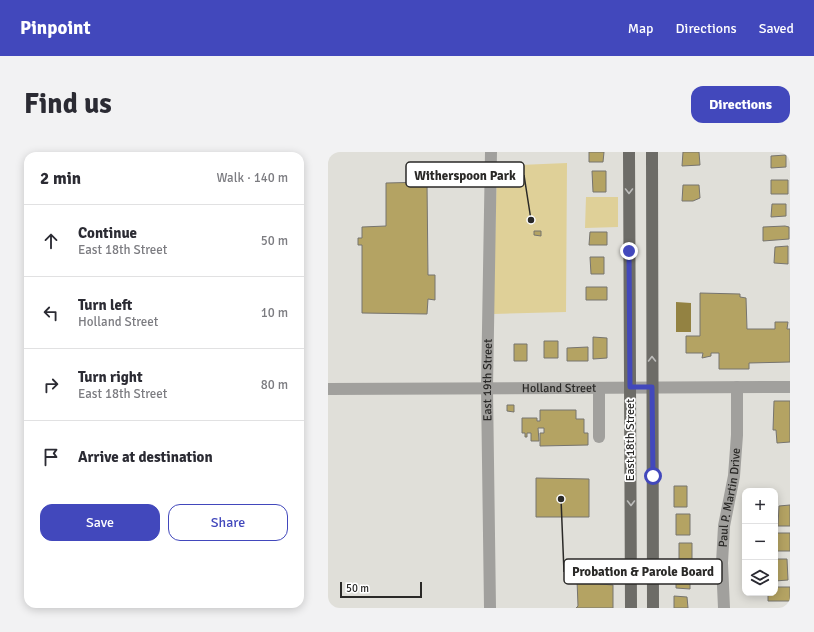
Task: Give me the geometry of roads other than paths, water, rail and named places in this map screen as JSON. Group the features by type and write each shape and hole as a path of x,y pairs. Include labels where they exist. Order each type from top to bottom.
{"main road":[{"name":"East 18th Street","path":"629,152 631,608"},
{"name":"East 18th Street","path":"652,152 653,608"}],"street":[{"name":"East 19th Street","path":"490,608 487,388 492,152"},
{"name":"Paul P. Martin Drive","path":"724,608 722,563 724,534 734,476 737,435 737,387"},
{"name":"Holland Street","path":"328,389 790,387"},
{"path":"599,437 600,388"}],"place":[{"name":"Witherspoon Park","path":"531,220"},
{"name":"Probation & Parole Board","path":"561,499"}]}
